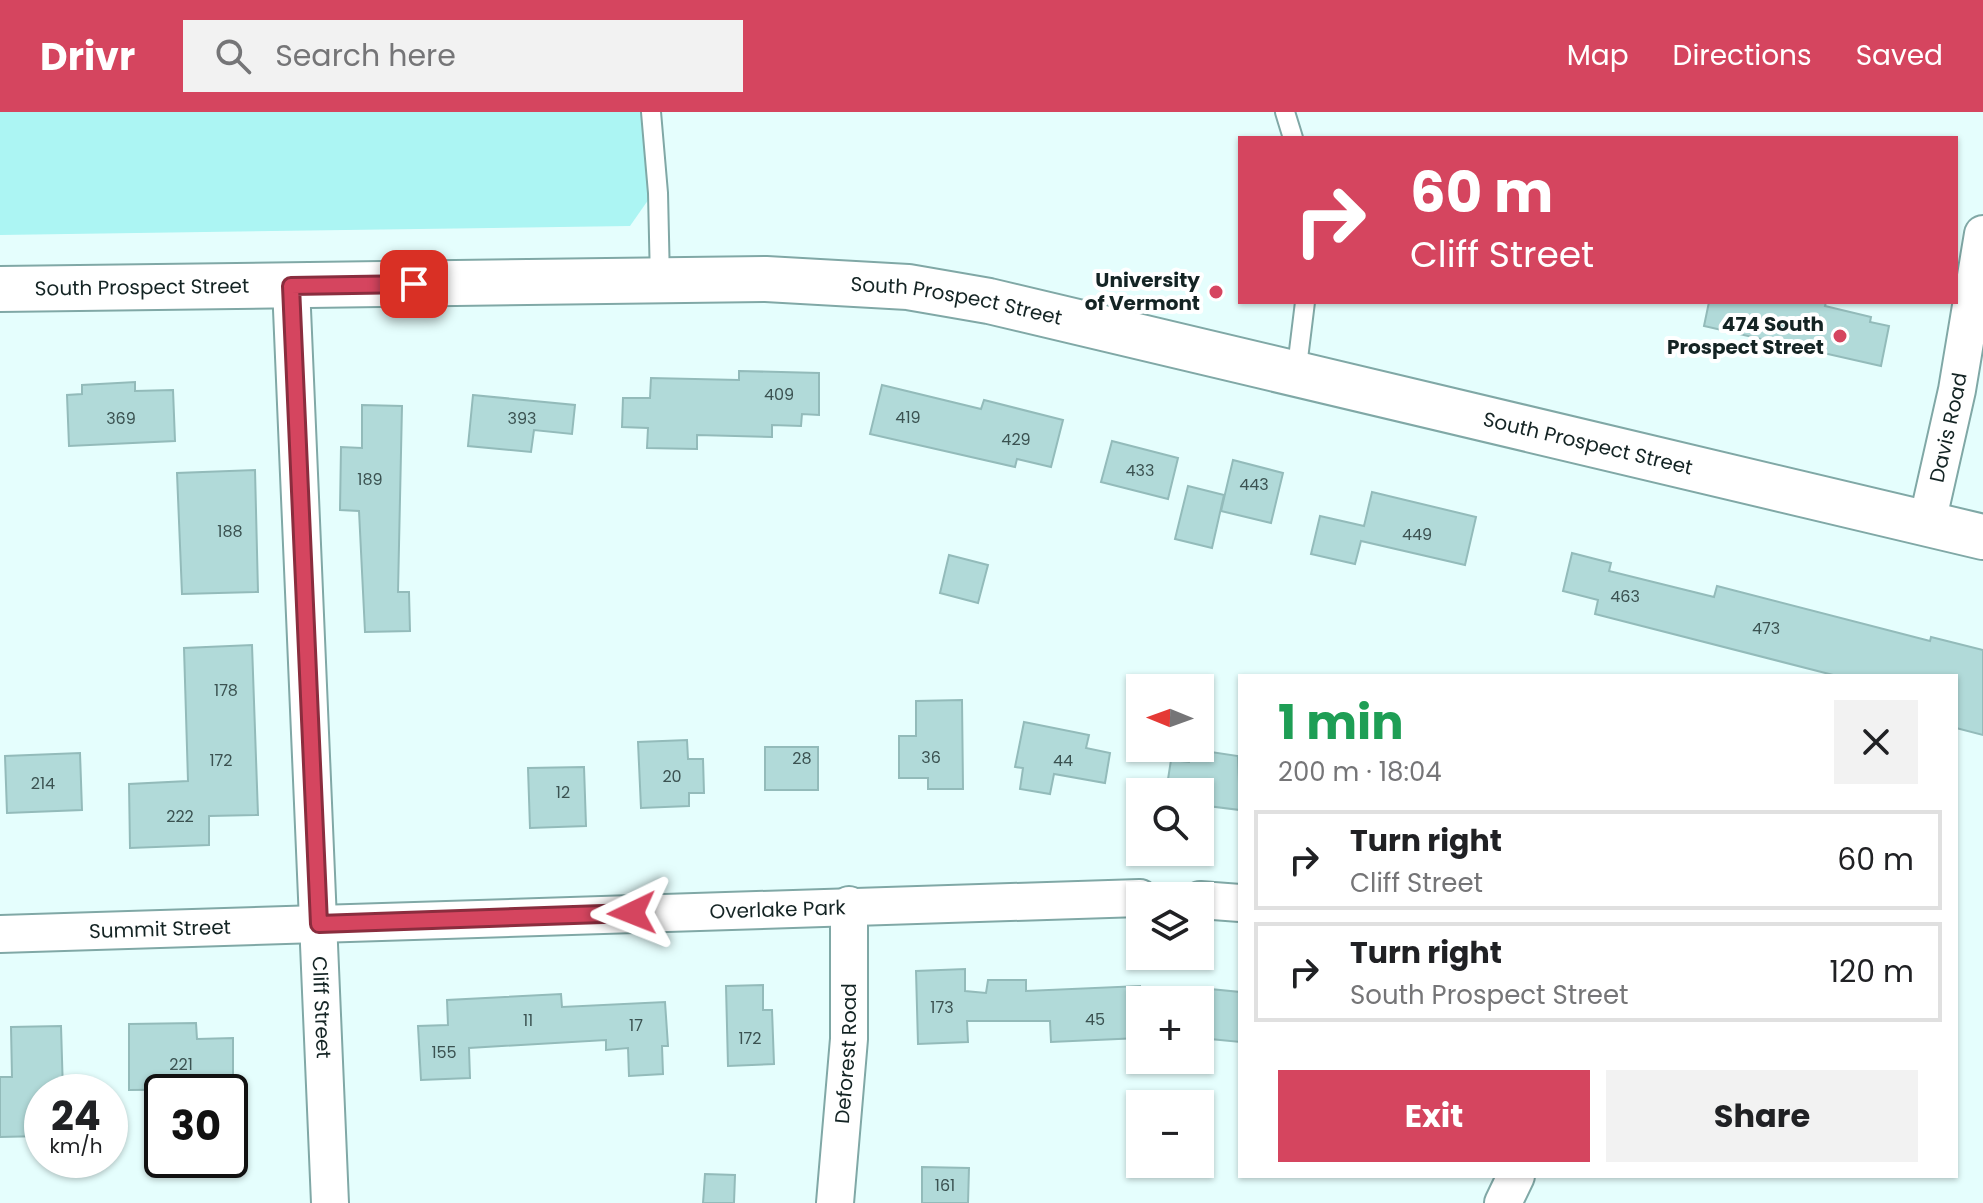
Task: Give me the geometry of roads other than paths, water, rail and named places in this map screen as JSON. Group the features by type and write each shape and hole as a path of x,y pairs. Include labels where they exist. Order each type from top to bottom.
{"street":[{"name":"Davis Road","path":"1927,523 1957,390 1983,234"},
{"name":"South Prospect Street","path":"0,289 817,280 908,287 989,301 1983,537"},
{"name":"Cliff Street","path":"291,286 330,1203"},
{"name":"Overlake Park","path":"319,924 1126,898"},
{"path":"1214,901 1238,903"},
{"name":"Deforest Road","path":"835,1203 849,1039 849,905"},
{"name":"Summit Street","path":"0,934 319,924"},
{"path":"1503,1203 1515,1178"}],"lane":[{"path":"651,112 658,193 660,281"},
{"path":"1285,112 1292,136"},
{"path":"1296,375 1305,304"}],"place":[{"name":"University of Vermont","path":"1216,292"},
{"name":"474 South Prospect Street","path":"1840,336"}]}
